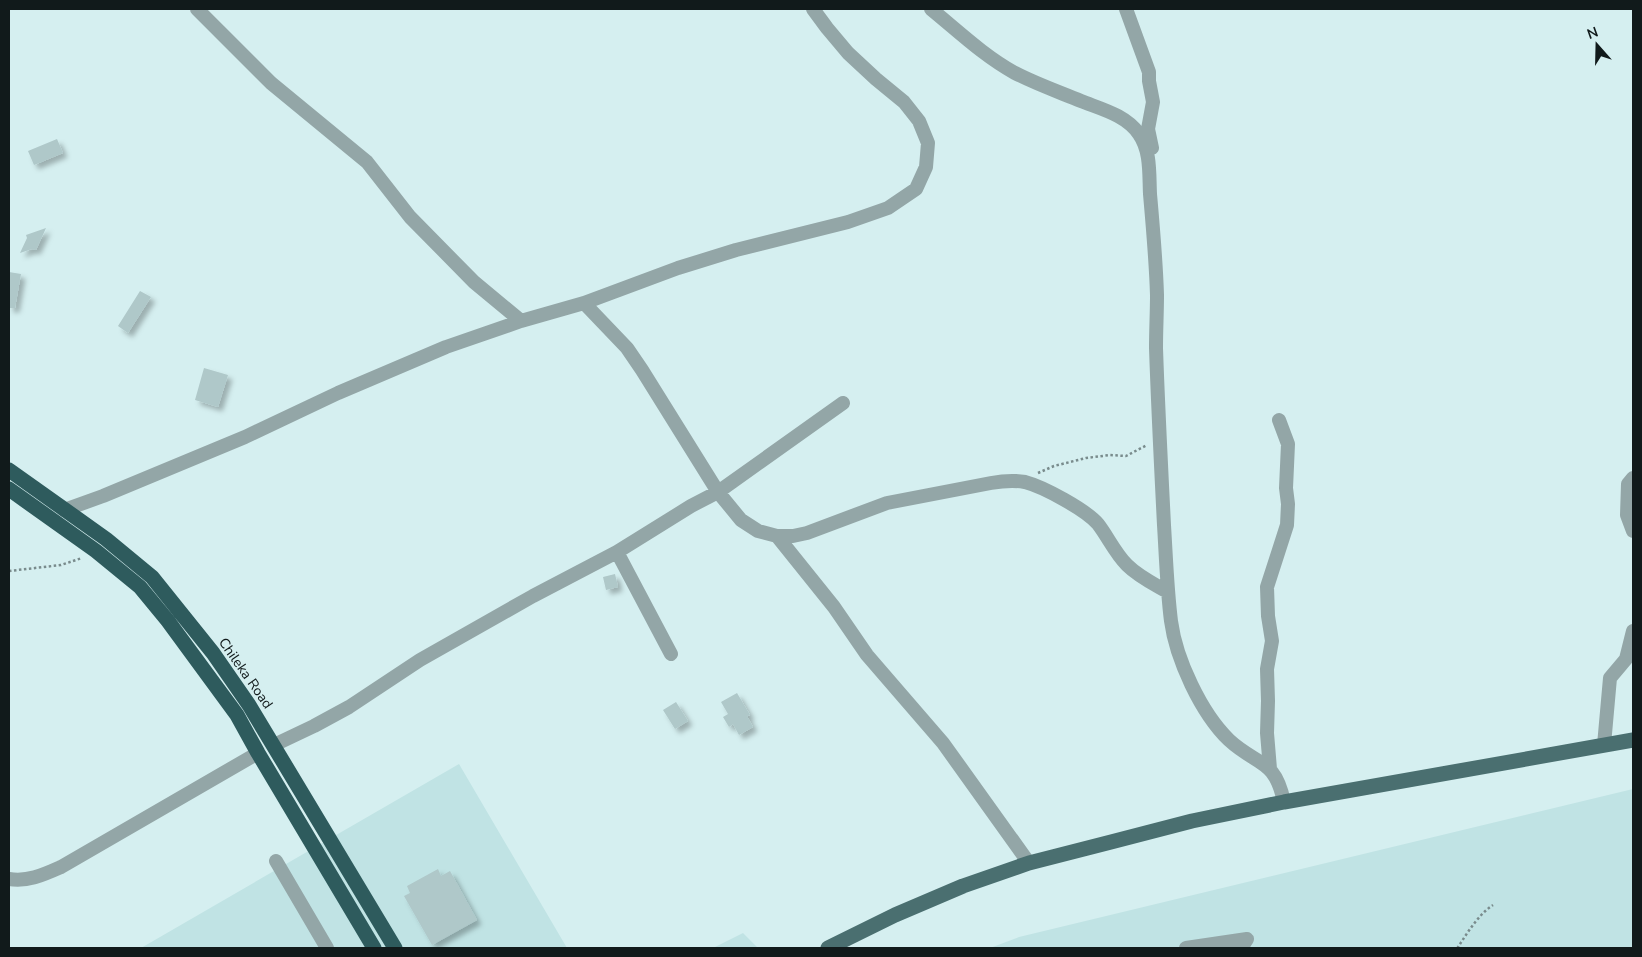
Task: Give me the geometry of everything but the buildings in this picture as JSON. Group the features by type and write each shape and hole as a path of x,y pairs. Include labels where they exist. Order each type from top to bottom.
{"highway":[{"name":"Chileka Road","path":"9,470 106,539 152,577 213,653 249,705 395,948"},
{"path":"9,488 96,551 140,587 196,658 237,715 374,948"}],"main road":[{"path":"828,948 903,911 963,886 1029,863 1192,821 1284,802 1633,740"}],"street":[{"path":"197,9 271,83 367,162 410,217 474,282 521,321"},
{"path":"64,510 103,496 245,437 390,370 446,347 521,321 584,303 678,268 736,250 848,222 888,208 916,189 926,166 928,143 919,121 904,102 848,53 813,9"},
{"path":"931,9 972,43 1014,72 1033,82 1118,116 1131,124 1140,134 1145,144 1149,163 1156,265 1159,438 1168,592 1176,647 1187,677 1208,714 1228,739 1246,754 1267,766 1277,776 1284,802"},
{"path":"1126,9 1149,72 1153,102 1148,129 1152,150 1149,163"},
{"path":"584,303 627,348 718,492 741,520 758,531 777,536 793,536 808,533 863,511 913,498 1008,480 1026,482 1073,504 1088,515 1097,524 1126,565 1142,578 1168,592"},
{"path":"274,745 349,707 428,655 533,596 617,552 691,506 718,492 842,404"},
{"path":"1270,769 1267,733 1267,669 1272,641 1268,616 1267,587 1287,526 1288,504 1286,488 1288,444 1279,420"},
{"path":"1633,478 1628,484 1626,515 1633,531"},
{"path":"777,536 834,608 873,662 943,743 1029,863"},
{"path":"617,552 672,654"},
{"path":"1604,745 1610,678 1626,659 1633,630"},
{"path":"9,879 19,881 38,878 60,867 258,753"},
{"path":"276,862 327,948"},
{"path":"1186,948 1247,939 1241,948"}],"path":[{"path":"1026,482 1042,471 1086,458 1110,455 1126,456 1159,438"},
{"path":"9,571 61,565 96,551"},
{"path":"1459,948 1470,929 1485,910 1493,905"}],"shaded area":[{"path":"459,764 567,948 141,948"},
{"path":"1633,789 1633,948 990,948 1019,937"},
{"path":"743,933 758,948 713,948"}]}
